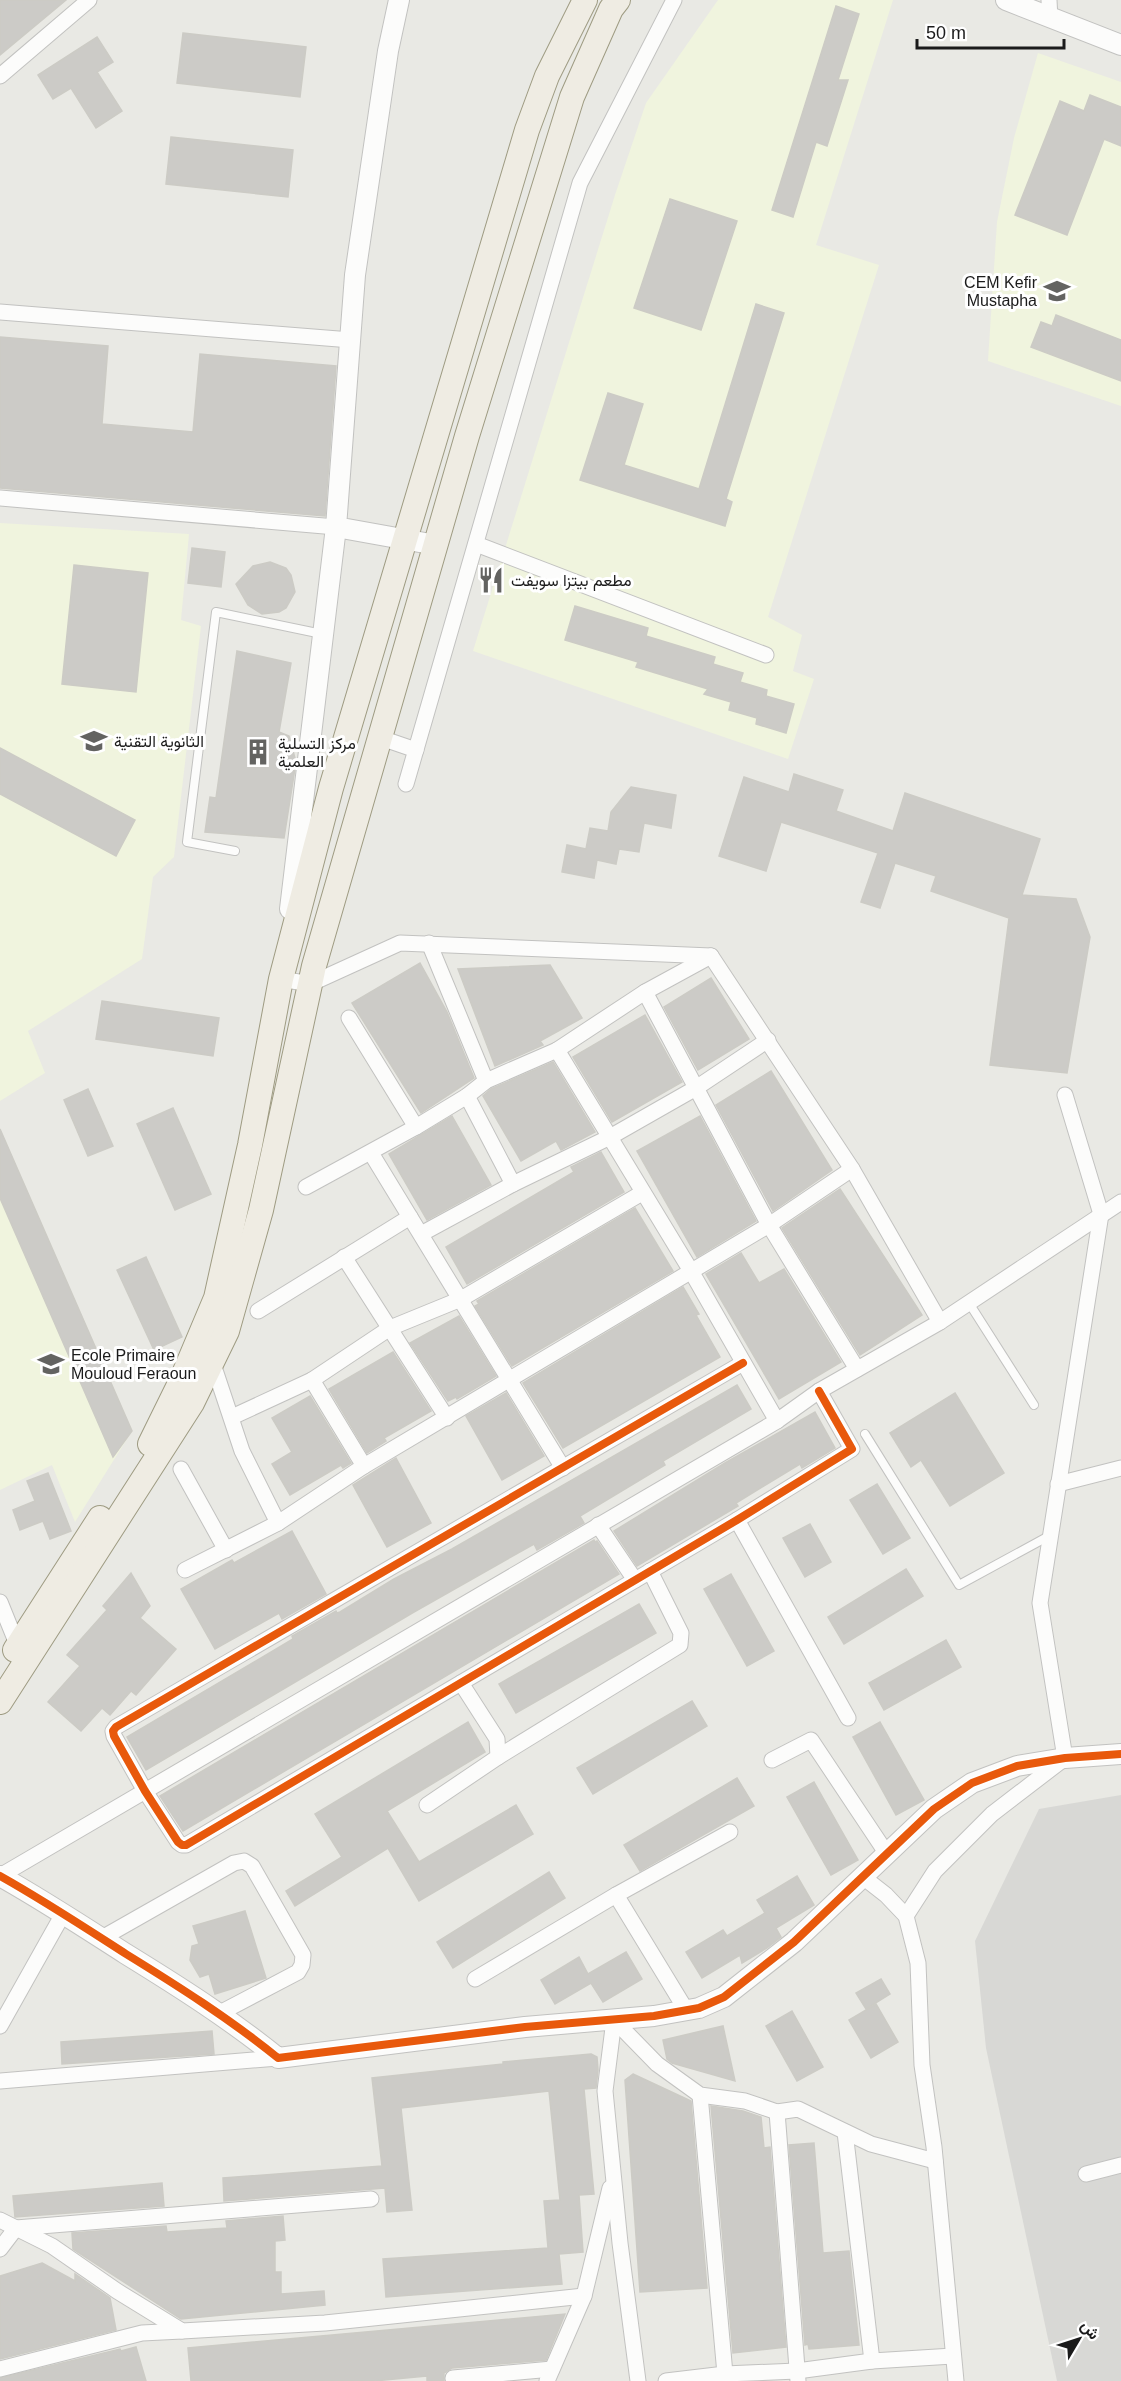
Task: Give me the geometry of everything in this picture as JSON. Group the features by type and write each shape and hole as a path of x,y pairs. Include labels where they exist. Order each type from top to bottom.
{"main road":[{"path":"0,1702 54,1587 148,1446 182,1381 216,1298 250,1145 281,979 331,788 527,130 547,76 585,0"},
{"path":"0,1675 22,1655 192,1403 227,1331 261,1210 310,984 466,436 572,97 611,9 618,0"}],"street":[{"path":"0,76 89,0"},
{"path":"399,0 388,51 357,263 336,527 281,979 310,984 400,943 711,956"},
{"path":"406,784 580,183 674,0"},
{"path":"1006,0 1050,9 1121,45"},
{"path":"0,312 351,340"},
{"path":"0,498 336,527 436,545"},
{"path":"476,544 766,655"},
{"path":"381,738 416,750"},
{"path":"429,943 486,1081"},
{"path":"306,1187 371,1153 467,1096 486,1081 557,1050 645,992 711,956"},
{"path":"711,956 852,1169 940,1322"},
{"path":"645,992 769,1225 857,1369"},
{"path":"349,1018 416,1126"},
{"path":"421,1234 513,1184 610,1137 696,1088 768,1040"},
{"path":"557,1050 691,1271 777,1421"},
{"path":"1065,1095 1101,1214 1040,1603 1065,1758"},
{"path":"467,1096 513,1184"},
{"path":"371,1153 563,1468"},
{"path":"184,1570 278,1523 364,1466 769,1225 852,1169"},
{"path":"232,1417 312,1380 390,1328 461,1299 642,1193"},
{"path":"278,2058 246,2032 102,1938 0,1876 777,1421 819,1391 940,1322 1121,1202"},
{"path":"258,1311 410,1217"},
{"path":"344,1257 447,1418"},
{"path":"212,1361 242,1451 278,1523"},
{"path":"743,1363 116,1727 113,1731 114,1736 145,1791 178,1842 186,1845 737,1520 852,1449 819,1391"},
{"path":"312,1380 364,1466"},
{"path":"1058,1484 1121,1468"},
{"path":"181,1469 225,1550"},
{"path":"737,1520 848,1718"},
{"path":"598,1525 635,1580"},
{"path":"427,1805 498,1757 680,1645 681,1633 650,1571"},
{"path":"0,1602 22,1655"},
{"path":"460,1683 497,1739 498,1757"},
{"path":"772,1760 811,1740 887,1854"},
{"path":"0,2081 278,2058 525,2027 654,2016 699,2008 724,1997 794,1942 934,1809 972,1783 1017,1766 1065,1758 1121,1754"},
{"path":"906,1916 935,1872 992,1814 1065,1758"},
{"path":"475,1979 616,1895 730,1832"},
{"path":"102,1938 234,1863 244,1861 252,1866 303,1955 302,1965 298,1972 218,2014"},
{"path":"863,1877 886,1895 906,1916 918,1963 922,2065 935,2161 956,2381"},
{"path":"616,1895 686,2010"},
{"path":"0,2026 63,1914"},
{"path":"614,2020 657,2064 700,2095 745,2101 777,2112 798,2109 871,2144 935,2161"},
{"path":"614,2020 605,2091 612,2179 638,2381"},
{"path":"700,2095 725,2374"},
{"path":"777,2112 797,2376"},
{"path":"845,2132 872,2361"},
{"path":"1086,2174 1121,2165"},
{"path":"453,2378 550,2375 584,2296 612,2179"},
{"path":"0,2249 16,2228 370,2199"},
{"path":"0,2220 52,2246 117,2291 182,2331"},
{"path":"0,2369 142,2333 325,2323 584,2296"},
{"path":"666,2381 725,2374 797,2376 872,2361 953,2356"}],"lane":[{"path":"235,851 187,842 216,612 324,634"},
{"path":"969,1303 1034,1405"},
{"path":"865,1434 959,1585 1050,1535"}],"shaded area":[{"path":"718,0 893,0 816,245 879,265 768,617 802,635 793,671 814,679 788,759 473,651 615,195 646,103"},
{"name":"CEM Kefir Mustapha","path":"1038,53 1121,82 1121,406 988,361 997,222 1014,138"},
{"name":"الثانوية التقنية","path":"0,523 189,534 181,620 201,626 174,857 153,877 142,959 28,1031 45,1073 0,1101"},
{"name":"Ecole Primaire Mouloud Feraoun","path":"0,1129 132,1431 75,1522 52,1465 0,1490"},
{"path":"1121,1795 1121,2381 1057,2381 986,2048 975,1941 1039,1809"}],"building":[{"path":"0,0 66,0 0,55"},
{"path":"836,6 859,14 838,80 848,80 827,146 816,142 793,217 772,210"},
{"path":"183,33 306,47 300,97 177,83"},
{"path":"97,37 113,62 97,72 122,111 96,128 71,88 53,99 38,75"},
{"path":"1090,95 1121,107 1121,146 1104,139 1067,235 1015,215 1060,101 1084,111"},
{"path":"171,137 293,150 288,197 166,184"},
{"path":"670,199 737,221 701,330 634,308"},
{"path":"756,304 784,313 726,499 732,502 725,526 580,480 608,393 643,404 624,465 699,489"},
{"path":"1056,315 1121,340 1121,381 1031,347 1041,322 1052,326"},
{"path":"0,337 108,346 102,424 193,432 200,354 336,366 325,516 0,488"},
{"path":"192,548 225,552 221,587 188,583"},
{"path":"270,562 286,568 291,575 295,592 286,608 279,612 262,614 248,605 236,584 253,566"},
{"path":"74,565 148,573 136,692 62,684"},
{"path":"575,606 648,628 646,636 715,657 713,664 743,673 740,682 767,690 766,696 794,704 786,733 756,724 757,718 729,710 731,702 704,694 708,689 636,667 638,662 565,640"},
{"name":"مركز التسلية العلمية","path":"237,651 291,663 279,732 289,736 296,762 284,838 205,832 210,797 216,798"},
{"path":"0,748 135,820 116,856 0,794"},
{"path":"794,774 843,790 836,811 893,831 905,793 1040,839 1022,895 1076,899 1090,937 1067,1073 990,1065 1009,918 931,891 936,876 895,863 880,908 861,902 878,853 781,822 766,871 719,856 744,777 789,792"},
{"path":"631,787 676,795 671,828 644,823 639,852 619,849 616,864 597,860 594,878 562,872 567,845 586,849 590,828 608,831 611,812"},
{"path":"420,963 447,1012 474,1078 421,1113 352,1003"},
{"path":"550,965 582,1018 540,1041 543,1045 495,1066 458,969"},
{"path":"711,978 749,1039 698,1070 664,1007"},
{"path":"102,1001 219,1018 213,1056 96,1039"},
{"path":"645,1015 682,1082 612,1122 573,1057"},
{"path":"553,1062 595,1132 561,1150 556,1141 521,1161 483,1096 491,1089"},
{"path":"771,1071 832,1170 773,1211 716,1105"},
{"path":"88,1089 113,1146 88,1156 64,1100"},
{"path":"173,1108 211,1194 175,1210 137,1124"},
{"path":"452,1116 491,1185 427,1220 389,1154"},
{"path":"700,1116 756,1221 697,1257 637,1151"},
{"path":"0,1129 132,1431 113,1457 0,1198"},
{"path":"601,1152 624,1192 467,1284 446,1247 574,1172 571,1167"},
{"path":"840,1189 922,1315 860,1355 782,1228"},
{"path":"635,1208 673,1271 512,1366 475,1306 479,1304 477,1301"},
{"path":"741,1253 759,1283 784,1269 841,1362 779,1399 706,1274"},
{"path":"146,1257 182,1337 154,1350 117,1270"},
{"path":"683,1287 720,1357 563,1448 523,1383"},
{"path":"459,1316 496,1376 457,1399 456,1397 448,1401 410,1343"},
{"path":"393,1352 431,1411 384,1438 386,1441 367,1453 329,1389"},
{"path":"737,1385 751,1409 663,1461 665,1465 580,1516 584,1523 537,1550 534,1544 146,1770 127,1737 293,1639 292,1636 336,1611 340,1612 394,1579 452,1549"},
{"path":"506,1393 544,1456 502,1480 466,1416"},
{"path":"955,1393 1004,1473 950,1506 921,1460 911,1467 890,1433"},
{"path":"310,1396 351,1463 343,1468 341,1465 290,1495 272,1464 292,1452 272,1418"},
{"path":"815,1412 835,1448 802,1468 800,1464 736,1503 738,1506 637,1566 614,1531 725,1463"},
{"path":"396,1458 431,1523 387,1547 353,1485"},
{"path":"48,1473 71,1531 50,1539 43,1521 20,1530 13,1510 35,1501 27,1481"},
{"path":"877,1484 910,1538 883,1554 850,1500"},
{"path":"810,1524 831,1562 805,1577 783,1538"},
{"path":"292,1531 326,1594 282,1619 279,1613 215,1649 181,1589 232,1560 234,1563"},
{"path":"594,1540 597,1541 619,1574 183,1831 160,1796"},
{"path":"906,1569 923,1596 844,1644 828,1617"},
{"path":"131,1573 150,1606 140,1618 176,1649 136,1695 131,1691 110,1715 102,1708 81,1731 48,1702 80,1666 67,1655 107,1610 103,1606"},
{"path":"731,1574 774,1651 747,1666 704,1589"},
{"path":"639,1604 656,1633 516,1713 499,1684"},
{"path":"946,1640 961,1667 884,1710 869,1683"},
{"path":"692,1701 707,1726 593,1794 577,1768"},
{"path":"468,1722 485,1752 387,1811 419,1862 516,1805 533,1834 419,1901 388,1848 295,1906 286,1891 342,1857 315,1814"},
{"path":"880,1722 924,1800 896,1815 853,1737"},
{"path":"737,1778 754,1806 640,1871 624,1845"},
{"path":"814,1782 858,1860 831,1875 787,1797"},
{"path":"549,1872 565,1898 453,1968 437,1942"},
{"path":"797,1876 814,1905 776,1928 781,1937 767,1948 742,1963 740,1955 702,1978 686,1952 723,1930 727,1936 765,1913 757,1900"},
{"path":"245,1911 266,1978 215,1994 209,1974 200,1977 190,1960 192,1946 199,1944 193,1926"},
{"path":"626,1952 642,1979 603,2002 591,1983 555,2004 541,1980 579,1957 588,1974"},
{"path":"881,1979 890,1994 866,2009 856,1993"},
{"path":"876,2004 898,2042 871,2058 849,2020"},
{"path":"792,2011 823,2067 797,2081 766,2026"},
{"path":"723,2026 735,2081 672,2063 667,2059 663,2040"},
{"path":"212,2031 214,2054 62,2064 61,2042"},
{"path":"591,2054 597,2057 596,2088 584,2089 594,2194 579,2195 583,2252 559,2254 562,2284 386,2297 383,2259 548,2248 544,2201 560,2200 549,2091 401,2108 412,2210 387,2212 385,2188 224,2201 223,2178 382,2166 372,2078"},
{"path":"633,2074 691,2101 707,2288 640,2292 625,2080"},
{"path":"711,2106 743,2111 761,2117 764,2148 770,2147 786,2347 733,2353"},
{"path":"814,2143 823,2253 849,2251 859,2345 809,2349 808,2344 805,2345 789,2145"},
{"path":"162,2183 164,2206 15,2217 13,2196"},
{"path":"283,2216 285,2240 275,2241 275,2272 281,2272 281,2294 324,2291 325,2305 181,2319 73,2249 72,2233 166,2226 167,2232 227,2228 226,2221"},
{"path":"42,2263 75,2281 75,2274 110,2298 116,2330 0,2359 0,2276"},
{"path":"565,2314 546,2360 452,2368 444,2373 444,2381 427,2381 427,2376 374,2381 191,2381 188,2348"},
{"path":"136,2347 146,2381 0,2381 0,2378"}],"cycle path":[{"path":"743,1363 116,1727 113,1731 114,1736 145,1791 178,1842 186,1845 737,1520 852,1449 819,1391"},
{"path":"0,1876 184,1991 278,2058 525,2027 654,2016 699,2008 724,1997 794,1942 934,1809 972,1783 1017,1766 1065,1758 1121,1754"}],"place":[{"name":"CEM Kefir Mustapha","path":"1057,291"},
{"name":"مطعم بيتزا سويفت","path":"491,580"},
{"name":"الثانوية التقنية","path":"94,741"},
{"name":"مركز التسلية العلمية","path":"258,752"},
{"name":"Ecole Primaire Mouloud Feraoun","path":"51,1364"}]}
